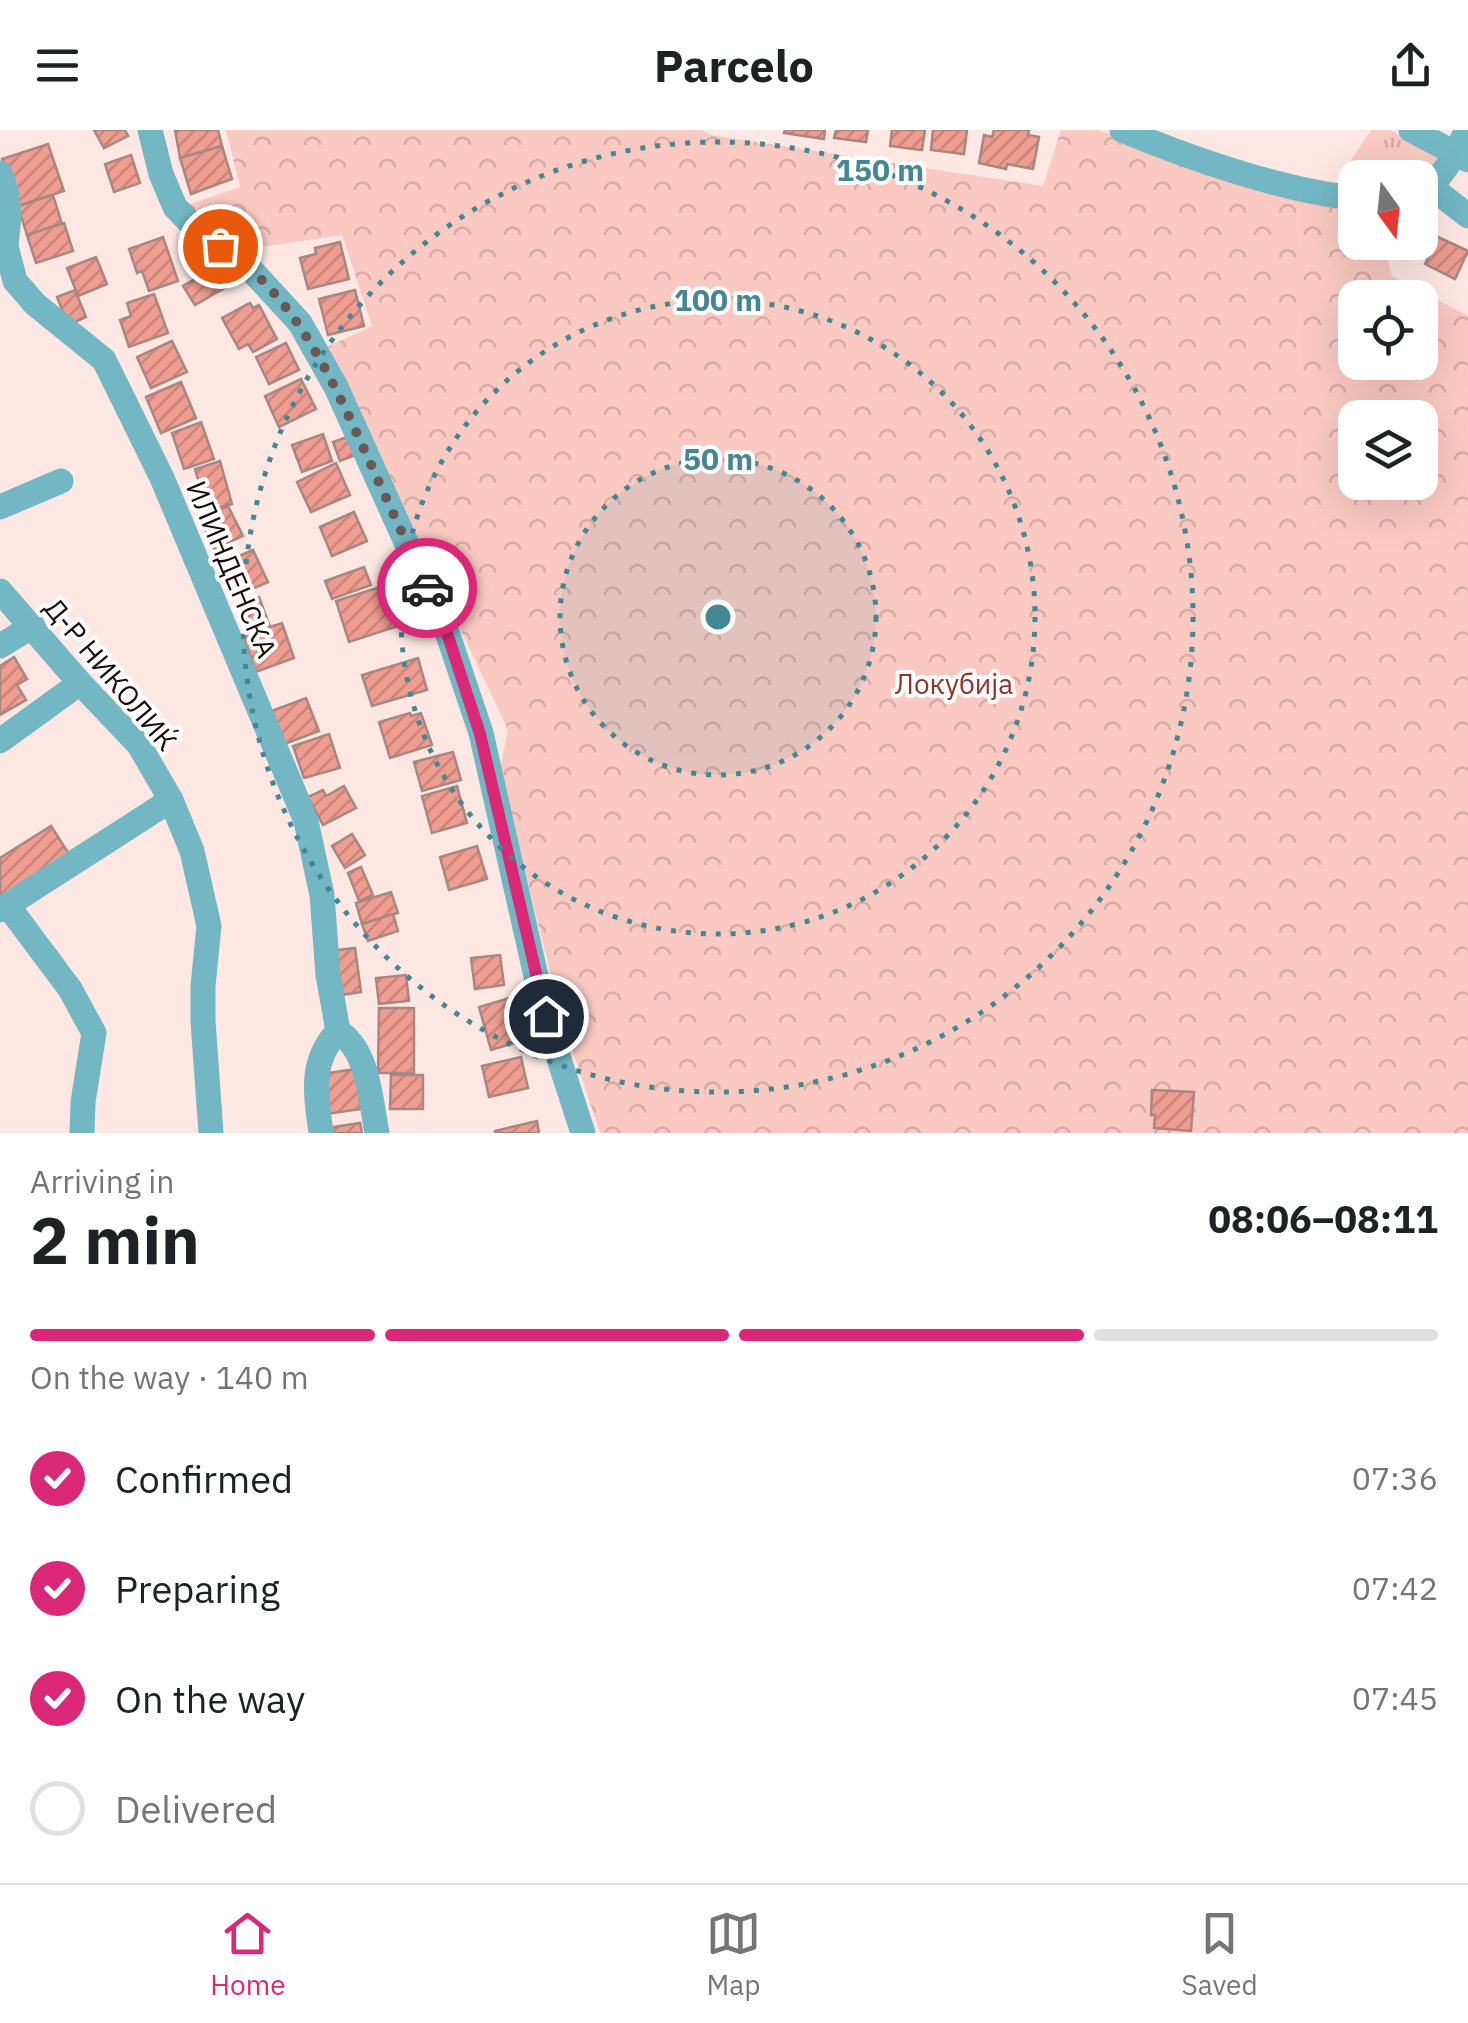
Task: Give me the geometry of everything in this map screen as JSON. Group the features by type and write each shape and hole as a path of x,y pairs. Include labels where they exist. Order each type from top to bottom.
{"street":[{"path":"150,130 161,174 175,207 199,232 242,260 300,324 336,387 448,636 485,751 546,1016 584,1133"},
{"path":"1122,130 1223,166 1338,196"},
{"path":"1411,130 1463,147 1438,175"},
{"name":"ИЛИНДЕНСКА","path":"0,172 9,218 3,246 15,281 35,304 104,360 162,478 306,821 322,895 328,975 338,1030 352,1040 359,1054 378,1133"},
{"path":"1438,198 1468,216"},
{"path":"0,507 61,480"},
{"name":"Д-Р НИКОЛИЌ","path":"0,591 80,684 140,745 172,800 192,851 209,926 202,986 211,1133"},
{"path":"0,646 33,626"},
{"path":"0,741 80,684"},
{"path":"82,1133 82,1102 94,1033 70,989 4,908 172,800"},
{"path":"322,1133 315,1078 326,1043 338,1030"}],"green space":[{"name":"Локубија","path":"226,130 701,130 711,135 1043,186 1061,130 1097,130 1338,197 1338,260 1388,260 1392,276 1400,280 1338,280 1338,380 1438,380 1438,300 1468,316 1468,1133 600,1133 561,1016 500,770 508,730 327,347 372,326 342,235 255,248 187,205 240,187"},
{"path":"1371,130 1390,130 1437,153 1436,160 1352,160"}],"building":[{"path":"94,130 125,130 128,136 104,148"},
{"path":"175,130 218,130 222,146 180,158"},
{"path":"825,130 824,139 784,133"},
{"path":"836,130 868,130 866,142 834,138"},
{"path":"892,130 925,130 922,150 890,146"},
{"path":"933,130 967,130 964,154 931,150"},
{"path":"994,130 1029,130 1028,135 1039,137 1033,169 979,163 984,135 992,137"},
{"path":"48,144 64,191 18,206 2,159"},
{"path":"222,146 232,179 191,194 180,158"},
{"path":"131,155 140,183 114,192 105,164"},
{"path":"53,195 62,224 27,235 18,206"},
{"path":"64,223 73,251 36,263 27,235"},
{"path":"163,237 178,281 149,291 142,271 137,273 129,249"},
{"path":"1438,237 1468,251 1455,279 1425,264 1427,260 1438,260"},
{"path":"340,242 349,279 308,289 300,258 316,254 315,248"},
{"path":"96,257 107,284 78,296 67,268"},
{"path":"222,263 233,283 195,305 183,286"},
{"path":"75,290 86,317 68,325 57,297"},
{"path":"355,290 364,326 328,335 319,299"},
{"path":"154,294 168,333 129,347 120,320 131,316 127,303"},
{"path":"250,303 253,308 259,305 277,339 253,352 248,344 239,349 222,318"},
{"path":"172,341 187,372 151,388 137,357"},
{"path":"286,343 299,370 269,384 256,357"},
{"path":"301,379 316,409 279,427 265,396"},
{"path":"181,382 196,418 161,433 146,397"},
{"path":"201,422 214,459 184,469 172,433"},
{"path":"323,434 332,461 302,472 292,445"},
{"path":"350,436 356,455 340,461 333,442"},
{"path":"220,461 232,504 202,512 195,469"},
{"path":"336,463 350,495 311,512 297,482"},
{"path":"228,506 243,536 214,549 200,519"},
{"path":"354,512 367,541 332,556 320,527"},
{"path":"253,550 268,582 231,598 217,566"},
{"path":"364,567 371,585 332,599 325,581"},
{"path":"386,585 394,609 415,602 420,619 349,642 336,601"},
{"path":"259,597 270,627 282,623 294,658 256,672 243,637 255,633 244,602"},
{"path":"14,657 27,679 17,685 26,700 0,715 0,666"},
{"path":"418,658 427,690 372,706 362,675"},
{"path":"306,698 319,731 282,745 269,712"},
{"path":"421,713 432,745 390,758 379,722"},
{"path":"329,734 340,768 304,778 293,746"},
{"path":"453,752 461,780 422,791 414,762"},
{"path":"344,786 356,808 323,825 308,797 323,790 326,796"},
{"path":"457,786 467,823 432,833 422,796"},
{"path":"51,826 71,857 0,902 0,858"},
{"path":"352,834 365,855 345,868 332,846"},
{"path":"477,846 487,879 449,890 440,857"},
{"path":"361,867 373,895 359,901 348,873"},
{"path":"391,892 398,913 362,924 356,903"},
{"path":"393,914 398,931 368,941 362,924"},
{"path":"355,948 361,992 335,996 329,951"},
{"path":"500,955 504,985 475,989 471,958"},
{"path":"406,975 409,1001 379,1004 376,978"},
{"path":"513,997 525,1040 491,1050 479,1007"},
{"path":"379,1008 414,1008 414,1073 378,1073"},
{"path":"521,1057 528,1088 489,1097 482,1066"},
{"path":"356,1069 361,1109 326,1114 321,1074"},
{"path":"391,1075 423,1075 423,1109 390,1109"},
{"path":"1152,1090 1194,1092 1191,1131 1154,1128"},
{"path":"537,1121 539,1133 495,1133 495,1131"},
{"path":"360,1123 362,1133 328,1133 327,1128"}],"way so far":[{"path":"220,246 242,260 268,285 300,324 336,387 427,588"}],"route":[{"path":"427,588 448,636 480,734 546,1016"}]}
